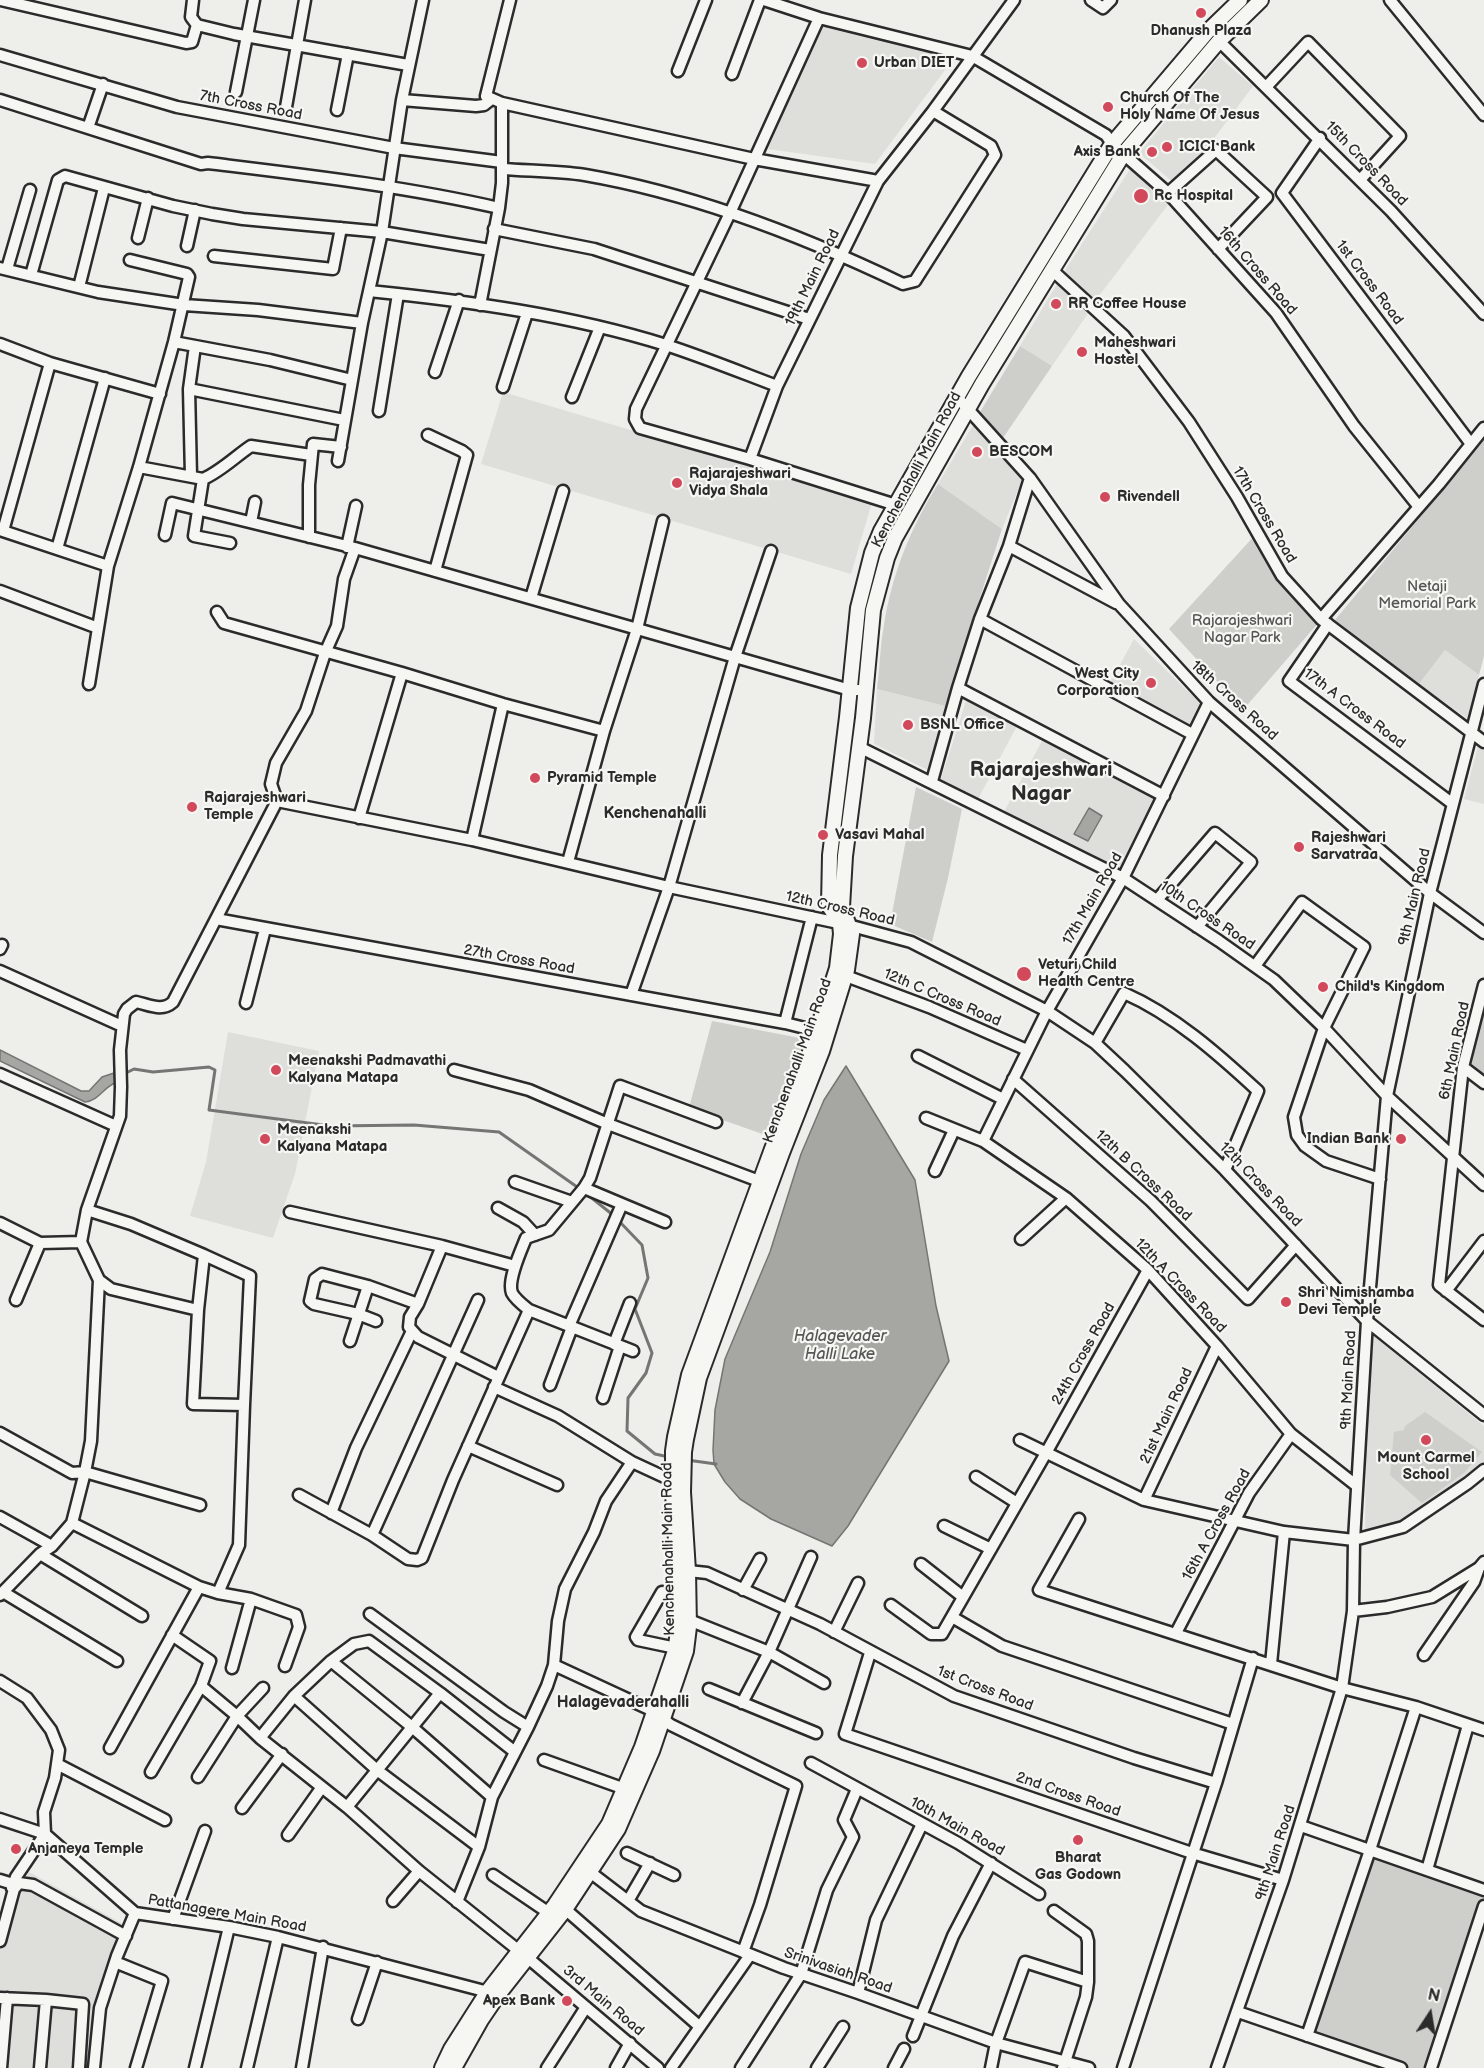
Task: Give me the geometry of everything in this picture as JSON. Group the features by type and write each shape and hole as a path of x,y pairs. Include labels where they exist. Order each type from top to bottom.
{"main road":[{"name":"Kenchenahalli Main Road","path":"442,2068 451,2049 493,1993 523,1955 565,1909 618,1829 639,1783 676,1648 678,1572 676,1471 689,1375 765,1183 822,1051 846,976 852,933 829,906 830,855 858,608 872,553 881,531 957,396 1112,144 1208,31 1239,0"},
{"name":"Kenchenahalli Main Road","path":"765,1183 837,968 844,924 842,907 845,856 873,610 887,558 895,538 968,408 1124,153 1219,41 1262,0"},
{"name":"Kenchenahalli Main Road","path":"523,1955 609,1824 686,1651 689,1620 688,1571 676,1471"},
{"name":"Kenchenahalli Main Road","path":"454,2068 481,2020 493,1993"}],"street":[{"path":"1,0 186,43 192,42 197,25"},
{"path":"193,0 191,17 197,25 408,65"},
{"path":"236,92 254,0"},
{"path":"286,107 305,0"},
{"path":"338,462 362,323 382,232 408,65 423,0"},
{"path":"402,100 476,106 484,105 489,101 486,96 510,0"},
{"path":"678,71 706,0"},
{"path":"732,74 762,0"},
{"name":"16th Cross Road","path":"762,0 819,18 972,56 1106,135 1112,144 1168,193 1276,314 1354,426 1419,507"},
{"name":"19th Main Road","path":"750,459 777,386 878,181 933,111 1014,0"},
{"path":"1091,0 1103,8 1111,0"},
{"path":"1390,0 1484,115"},
{"path":"819,18 730,213 636,409 635,419 640,428 896,504"},
{"name":"15th Cross Road","path":"1219,41 1320,138 1484,313"},
{"path":"1267,86 1308,42 1400,136 1360,180"},
{"path":"337,110 348,54"},
{"name":"7th Cross Road","path":"0,55 103,84 186,104 394,148 582,175 641,186 730,213 841,254 903,284 915,281 995,155 991,146 933,111"},
{"path":"88,128 103,84"},
{"path":"486,96 502,103 754,159 878,181"},
{"path":"0,100 201,164 208,163 388,186 439,194 499,208"},
{"path":"480,305 499,208 502,103"},
{"name":"1st Cross Road","path":"1320,138 1282,193 1471,444"},
{"path":"1168,193 1216,150 1267,197 1218,249"},
{"path":"31,275 58,180 67,177 195,210 243,219 382,232 490,250"},
{"path":"79,287 104,188"},
{"path":"30,190 3,269 98,292 184,305 258,310 362,323"},
{"path":"138,238 148,198"},
{"path":"187,246 195,210"},
{"path":"214,256 333,269 341,228"},
{"path":"495,229 594,249 809,319"},
{"path":"88,684 108,566 160,394 184,305 189,276 130,260"},
{"name":"17th Cross Road","path":"1052,270 1124,336 1189,422 1237,497 1282,576 1325,622 1484,741"},
{"path":"369,291 459,300 600,327 666,345 777,386"},
{"path":"379,411 398,294"},
{"path":"435,372 459,300"},
{"path":"503,387 527,313"},
{"path":"572,397 600,327"},
{"path":"174,342 270,360 352,380"},
{"path":"0,344 50,363 160,394"},
{"path":"191,476 189,389 195,346"},
{"path":"50,363 2,530 108,566"},
{"path":"57,549 105,378"},
{"path":"189,389 344,420"},
{"name":"18th Cross Road","path":"957,396 1030,478 1119,604 1209,702 1430,893 1484,933"},
{"path":"1325,622 1484,428"},
{"path":"428,435 467,455 435,571"},
{"path":"309,537 311,455 314,443 341,447"},
{"path":"139,467 203,479 213,475 227,462 251,446 311,455"},
{"path":"932,782 980,619 1009,546 1030,478"},
{"path":"203,479 194,536 230,543"},
{"path":"531,598 563,491"},
{"path":"251,522 255,502"},
{"path":"165,535 172,503 200,509 351,547 850,690 865,690"},
{"path":"198,1310 111,1289 99,1280 81,1242 87,1210 120,1116 122,1026 127,1009 136,1002 166,1008 173,1002 277,801 271,784 276,763 306,711 325,653 337,626 356,506"},
{"path":"568,862 604,731 637,629 663,521"},
{"path":"1009,546 1119,604"},
{"path":"631,995 669,887 735,657 771,551"},
{"path":"0,591 98,628"},
{"path":"217,612 224,623 604,731"},
{"path":"980,619 1192,734"},
{"name":"17th A Cross Road","path":"1325,622 1289,681 1453,804"},
{"path":"359,818 402,673"},
{"name":"9th Main Road","path":"1217,2068 1283,1880 1342,1688 1353,1611 1354,1540 1367,1321 1387,1096 1430,893 1484,684"},
{"path":"958,688 1164,796"},
{"name":"17th Main Road","path":"983,1141 1047,1011 1123,878 1209,702"},
{"path":"472,840 503,704"},
{"name":"10th Cross Road","path":"859,747 1123,878 1255,966 1274,980 1324,1028 1387,1096 1484,1185"},
{"name":"12th Cross Road","path":"277,801 472,840 669,887 844,924 911,942 1047,1011 1095,1043 1226,1170 1367,1321 1484,1415"},
{"path":"1157,900 1215,833 1251,862 1197,927"},
{"path":"1255,966 1302,902 1364,947 1324,1028 1294,1117 1297,1135 1305,1146 1326,1161 1380,1179"},
{"path":"786,1023 812,917"},
{"name":"27th Cross Road","path":"216,919 786,1023 817,1031"},
{"path":"246,1003 265,929"},
{"path":"0,971 122,1026"},
{"name":"12th C Cross Road","path":"846,976 929,1007 1027,1050"},
{"name":"6th Main Road","path":"1446,1291 1439,1285 1463,1067 1484,985"},
{"path":"1095,1043 1124,993 1145,1002 1188,1032 1258,1091 1226,1170"},
{"path":"918,1056 1003,1099"},
{"path":"1463,1067 1484,1083"},
{"path":"454,1070 529,1090 608,1124 765,1183"},
{"path":"0,1074 116,1126"},
{"name":"12th B Cross Road","path":"1013,1079 1151,1201 1248,1299 1296,1245"},
{"path":"633,1351 529,1310 512,1294 511,1284 515,1266 526,1238 549,1230 590,1178 620,1086 716,1122"},
{"name":"12th A Cross Road","path":"926,1118 983,1141 1066,1198 1148,1270 1217,1346 1290,1434 1357,1486"},
{"path":"934,1171 954,1130"},
{"path":"515,1182 574,1200"},
{"path":"584,1188 665,1222"},
{"path":"1021,1239 1066,1198"},
{"path":"550,1385 570,1327 621,1204"},
{"path":"498,1208 523,1222 535,1235"},
{"path":"87,1210 130,1224 250,1276 239,1545 218,1593"},
{"path":"290,1212 442,1246 515,1266"},
{"path":"0,1223 40,1243 81,1242"},
{"path":"1484,1241 1446,1291 1484,1320"},
{"path":"16,1300 40,1243"},
{"path":"442,1246 408,1322 412,1331 632,1462 676,1471"},
{"path":"204,1255 198,1310 193,1404 244,1405"},
{"name":"24th Cross Road","path":"891,1605 931,1634 936,1636 942,1634 1148,1270"},
{"path":"376,1321 358,1314 314,1304 310,1301 315,1279 322,1274 368,1286 418,1304"},
{"path":"99,1280 92,1441 72,1523 52,1546 40,1554 2,1594 117,1661"},
{"path":"350,1341 368,1286"},
{"path":"372,1535 478,1300"},
{"path":"603,1398 630,1303"},
{"path":"299,1495 372,1535 408,1559 422,1558 468,1446 529,1310"},
{"path":"331,1513 356,1448 412,1331"},
{"name":"21st Main Road","path":"1144,1500 1217,1346"},
{"path":"0,1433 72,1473 86,1472 200,1505"},
{"name":"16th A Cross Road","path":"1176,1633 1248,1493 1290,1434"},
{"path":"1020,1440 1144,1500 1284,1532 1354,1540 1403,1527 1484,1470"},
{"path":"468,1446 557,1485"},
{"path":"457,1902 479,1847 492,1797 548,1686 554,1665 558,1621 565,1589 594,1532 606,1501 632,1462"},
{"path":"976,1476 1017,1503"},
{"path":"0,1517 52,1546"},
{"path":"1079,1519 1039,1590 1342,1688 1416,1707 1484,1730"},
{"path":"72,1523 199,1587 251,1599 296,1616 299,1627 285,1666"},
{"path":"944,1526 991,1549"},
{"path":"1271,1664 1284,1532"},
{"path":"40,1554 142,1616"},
{"path":"742,1703 769,1652 812,1557"},
{"path":"742,1590 760,1559"},
{"path":"921,1564 963,1597"},
{"path":"1353,1611 1387,1608 1432,1597 1481,1565"},
{"path":"1424,1655 1474,1582 1481,1565"},
{"name":"1st Cross Road","path":"688,1571 707,1573 834,1632 954,1696 1134,1758 1216,1783"},
{"path":"834,1632 858,1583"},
{"path":"110,1749 199,1587"},
{"path":"662,1592 636,1637 638,1640 676,1648"},
{"path":"232,1668 251,1599"},
{"path":"370,1614 528,1727"},
{"path":"952,1617 1002,1646 1233,1724"},
{"path":"689,1620 769,1652 824,1683"},
{"path":"151,1772 201,1686 210,1661 172,1635"},
{"path":"260,1738 294,1696 331,1661 354,1644 369,1641 515,1752"},
{"name":"2nd Cross Road","path":"870,1653 845,1734 1192,1853 1283,1880"},
{"path":"1123,2068 1216,1783 1253,1658"},
{"path":"331,1661 412,1727 492,1797"},
{"path":"554,1665 796,1786 746,1953 671,2068"},
{"path":"0,1681 27,1698 51,1730 59,1750 55,1778 44,1812 45,1834 13,1884 0,1916"},
{"name":"3rd Main Road","path":"201,1686 260,1738 347,1807 418,1871 658,2068"},
{"path":"198,1777 237,1716 263,1688"},
{"path":"709,1689 816,1733"},
{"path":"347,1807 440,1693"},
{"path":"294,1696 378,1770 479,1847"},
{"path":"1307,2036 1416,1707"},
{"path":"1427,1870 1468,1725"},
{"path":"242,1808 282,1754"},
{"path":"544,1760 625,1789"},
{"name":"10th Main Road","path":"811,1763 991,1863 1039,1894"},
{"path":"57,1764 165,1820"},
{"path":"288,1835 322,1786"},
{"path":"741,2068 801,1974 827,1890 853,1837 853,1833 845,1825 844,1820 857,1790"},
{"path":"0,1819 45,1834"},
{"path":"858,1993 876,1920 922,1824"},
{"path":"1300,1826 1484,1890"},
{"path":"173,1919 205,1831"},
{"name":"Pattanagere Main Road","path":"45,1834 135,1913 230,1927 323,1947 493,1993"},
{"path":"627,1853 674,1875"},
{"path":"628,1901 650,1863"},
{"path":"913,2036 953,1936 991,1863"},
{"path":"393,1901 418,1871"},
{"name":"Srinivasiah Road","path":"590,1872 641,1911 746,1953 996,2043 1064,2064 1089,2068"},
{"path":"494,1875 549,1913"},
{"path":"0,1880 13,1884"},
{"path":"0,1941 14,1889 19,1883 33,1885 126,1936"},
{"path":"1431,2068 1484,1906"},
{"path":"565,1909 699,2026"},
{"path":"1054,1911 1087,1936 1086,1997 1064,2064"},
{"path":"94,2068 100,2008 115,1962 135,1913"},
{"path":"195,2068 230,1927"},
{"path":"247,2068 278,1937"},
{"path":"302,2068 323,1947"},
{"path":"115,1962 162,1981 136,2068"},
{"path":"358,2019 378,1962"},
{"path":"991,2068 996,2043 1025,1962 1088,1982"},
{"path":"1,2068 4,1998 46,2000 100,2008"},
{"path":"40,2068 46,2000"},
{"path":"79,2068 83,2004"},
{"path":"547,2068 586,2007"},
{"path":"1238,2012 1401,2068"},
{"path":"817,2068 843,2027"},
{"path":"616,2068 630,2043"},
{"path":"894,2068 904,2049"}],"shaded area":[{"path":"821,24 954,58 875,164 768,149"},
{"path":"1219,57 1253,86 1207,148 1174,183 1139,153"},
{"path":"1130,169 1170,202 1096,300 1064,272"},
{"path":"1057,284 1089,312 1052,366 1020,346"},
{"name":"Rajarajeshwari Vidya Shala","path":"503,392 872,502 851,574 481,464"},
{"name":"BESCOM","path":"973,425 1022,480 1002,529 938,484"},
{"path":"1134,639 1202,705 1190,727 1110,683"},
{"path":"1445,650 1479,675 1468,719 1419,684"},
{"name":"BSNL Office","path":"877,689 945,706 930,771 874,744"},
{"path":"967,698 1017,726 978,799 941,779"},
{"path":"1043,739 1157,800 1118,873 1004,812"},
{"path":"1478,746 1484,751 1484,804 1464,799"},
{"path":"228,1032 319,1051 295,1174 273,1238 190,1216 206,1162"},
{"name":"Mount Carmel School","path":"1373,1335 1484,1426 1484,1463 1467,1478 1420,1510 1384,1530 1365,1531 1366,1453"},
{"path":"29,1872 123,1924 95,2001 89,2068 0,2068 0,1934"}],"green space":[{"path":"1020,346 1052,366 1003,438 980,412"},
{"name":"Netaji Memorial Park","path":"1484,440 1484,656 1479,675 1445,650 1419,684 1335,620"},
{"path":"938,484 1002,529 945,706 877,689 883,633 897,569 919,517"},
{"name":"Rajarajeshwari Nagar Park","path":"1256,534 1278,579 1319,622 1243,710 1169,629"},
{"path":"916,787 962,809 932,942 890,924"},
{"path":"1484,1012 1484,1076 1468,1063"},
{"path":"712,1021 805,1039 768,1136 689,1108"},
{"path":"1425,1412 1482,1452 1464,1473 1422,1503 1390,1475 1394,1432 1404,1430 1405,1426"},
{"path":"1369,1854 1484,1893 1484,1906 1431,2068 1401,2068 1307,2036"}],"water":[{"path":"1089,808 1102,816 1088,841 1074,834"},
{"path":"0,1050 81,1091 89,1091 102,1077 114,1073 117,1082 94,1099 85,1102 0,1061"},
{"name":"Halagevader Halli Lake","path":"846,1066 915,1180 936,1306 949,1361 848,1526 832,1546 771,1519 740,1499 725,1482 714,1464 713,1450 715,1410 725,1359 770,1252 801,1154 824,1100"}],"waterway":[{"path":"124,1074 134,1069 153,1072 209,1067 215,1070 209,1110 331,1126 414,1125 499,1132 580,1189"},
{"path":"588,1195 613,1215"},
{"path":"618,1220 642,1245 648,1278 635,1309 652,1353 646,1373 628,1398 627,1431 655,1454 669,1457"},
{"path":"687,1460 716,1464"}],"place":[{"name":"Dhanush Plaza","path":"1201,13"},
{"name":"Urban DIET","path":"862,63"},
{"name":"Church Of The Holy Name Of Jesus","path":"1108,107"},
{"name":"ICICI Bank","path":"1167,147"},
{"name":"Axis Bank","path":"1152,152"},
{"name":"Rc Hospital","path":"1141,196"},
{"name":"RR Coffee House","path":"1056,304"},
{"name":"Maheshwari Hostel","path":"1082,352"},
{"name":"BESCOM","path":"977,452"},
{"name":"Rajarajeshwari Vidya Shala","path":"677,483"},
{"name":"Rivendell","path":"1105,497"},
{"name":"West City Corporation","path":"1151,683"},
{"name":"BSNL Office","path":"908,725"},
{"name":"Pyramid Temple","path":"535,778"},
{"name":"Rajarajeshwari Temple","path":"192,807"},
{"name":"Vasavi Mahal","path":"823,835"},
{"name":"Rajeshwari Sarvatraa","path":"1299,847"},
{"name":"Veturi Child Health Centre","path":"1024,974"},
{"name":"Child's Kingdom","path":"1323,987"},
{"name":"Meenakshi Padmavathi Kalyana Matapa","path":"276,1070"},
{"name":"Meenakshi Kalyana Matapa","path":"265,1139"},
{"name":"Indian Bank","path":"1401,1139"},
{"name":"Shri Nimishamba Devi Temple","path":"1286,1302"},
{"name":"Mount Carmel School","path":"1426,1440"},
{"name":"Bharat Gas Godown","path":"1078,1840"},
{"name":"Anjaneya Temple","path":"16,1849"},
{"name":"Apex Bank","path":"567,2001"}],"district":[{"name":"Rajarajeshwari Nagar","path":"1041,783"},
{"name":"Kenchenahalli","path":"655,814"},
{"name":"Halagevaderahalli","path":"623,1703"}]}
